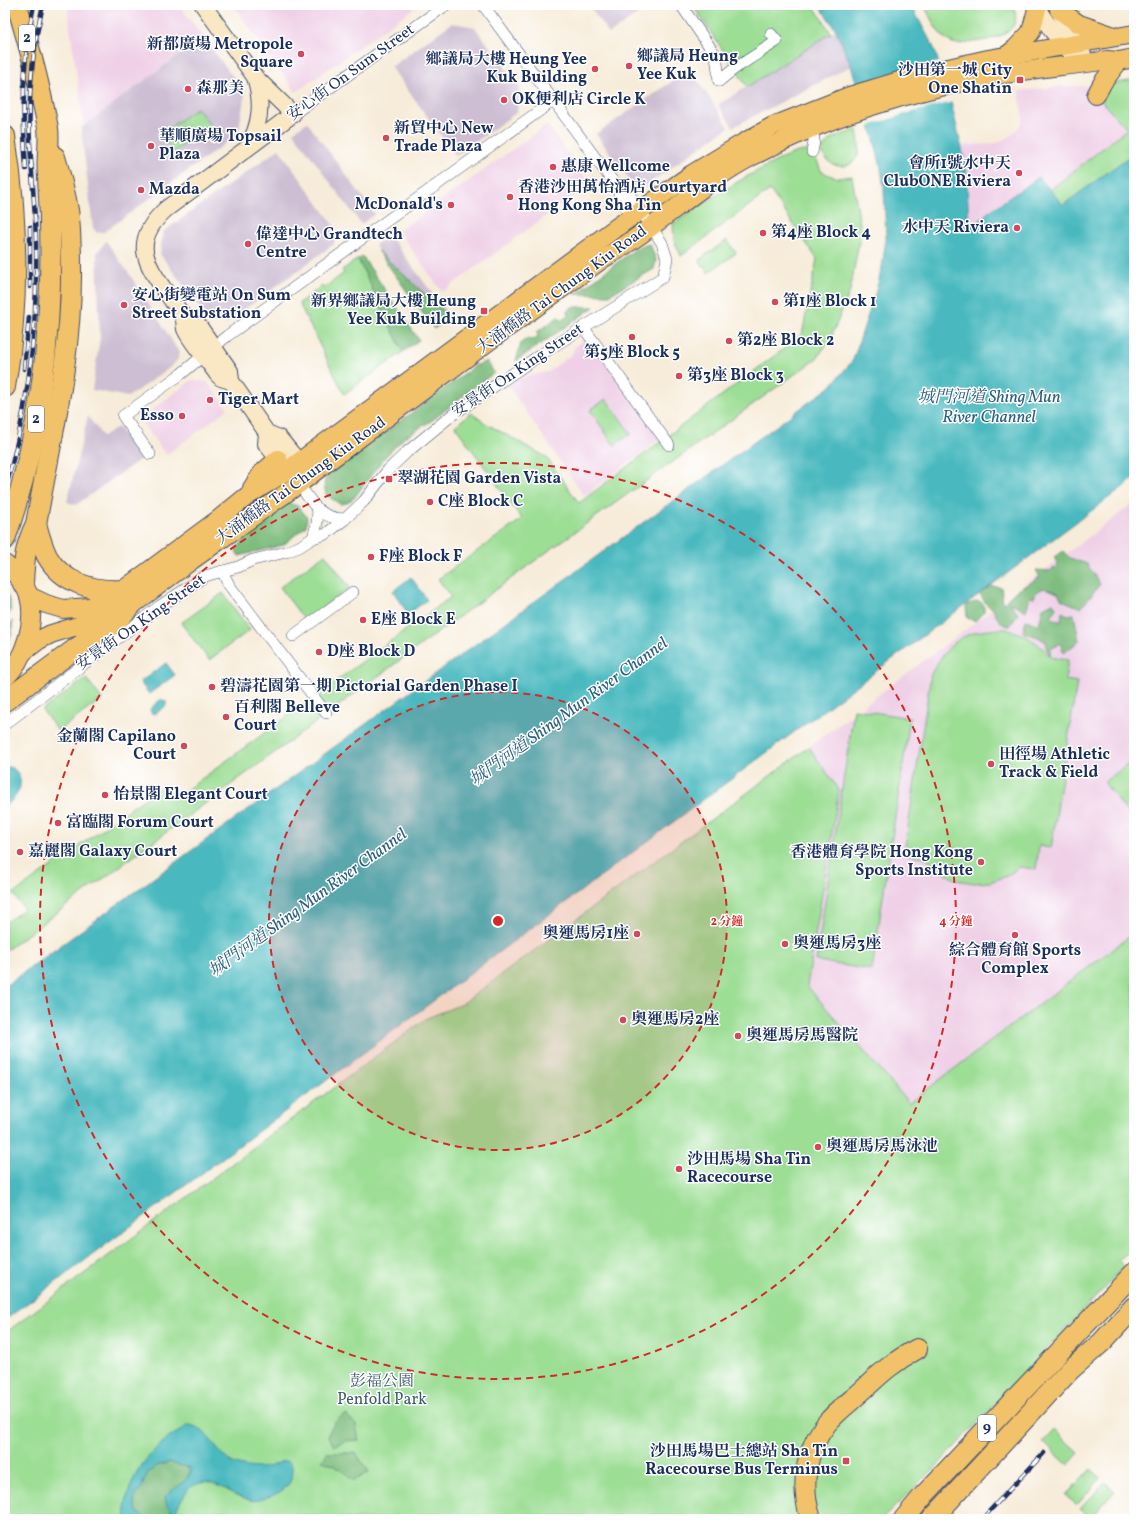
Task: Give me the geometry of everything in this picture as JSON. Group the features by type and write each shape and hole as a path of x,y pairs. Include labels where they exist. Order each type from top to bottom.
{"highway":[{"name":"2","path":"5,539 28,462 40,397 48,340 51,296 51,255 47,166 48,130 31,55 17,5"},
{"path":"26,590 35,551 36,524 62,385 70,321 71,245 68,209 48,130"},
{"path":"5,136 11,182 15,256 12,328 5,387"},
{"path":"5,702 75,649 94,620 111,626 127,598 110,590 90,587 77,583 65,576 35,551"},
{"name":"9","path":"904,1519 924,1495 1134,1273"},
{"name":"9","path":"932,1519 1070,1370 1102,1342 1134,1307"},
{"path":"949,1519 1080,1378 1102,1342"},
{"path":"811,1519 806,1502 805,1472 813,1446 820,1434 827,1423 838,1412 895,1361 917,1349"},
{"path":"888,1519 897,1511 924,1495"}],"main road":[{"path":"1005,56 1015,49 1031,32 1036,7"},
{"path":"1058,7 1069,18 1079,24 1116,37"},
{"name":"大涌橋路 Tai Chung Kiu Road","path":"127,598 197,556 304,480 493,338 604,258 623,247 642,218 692,174 743,143 774,126 851,104 954,66 1134,34"},
{"name":"大涌橋路 Tai Chung Kiu Road","path":"127,598 219,519 288,464 642,218 750,158 812,128 851,104 903,96 1019,71 1085,64 1107,60 1126,60"},
{"path":"1096,95 1103,82 1126,60"},
{"path":"5,564 26,590 46,604 94,620"},
{"path":"5,678 11,673 23,652 30,632 31,618 26,590"},
{"path":"23,652 39,640 51,634 94,620 104,601 127,598"}],"street":[{"path":"204,5 254,77 293,114"},
{"name":"安心街 On Sum Street","path":"288,464 280,438 267,433 231,381 221,378 208,351 185,329 184,318 148,266 144,251 147,235 155,221 166,209 293,114 446,5"},
{"name":"安景街 On King Street","path":"5,724 160,606 205,576 299,547 313,538 326,534 364,501 388,470 407,452 452,415 583,327 662,277 667,259 662,243 642,218 625,190 618,188 483,5"},
{"path":"681,5 714,53 719,81 734,69 776,41 771,34"},
{"path":"1036,7 1072,45 1085,64"},
{"path":"1058,7 1072,45"},
{"path":"247,148 256,129 260,108 260,98 254,77"},
{"path":"150,454 123,416 171,381 208,351 553,101"},
{"path":"812,128 814,135 812,152"},
{"path":"583,327 669,444"},
{"path":"288,464 304,480 318,510 317,523 313,538"},
{"path":"318,510 335,519 345,519"},
{"path":"222,571 230,585 326,713"},
{"path":"293,636 353,592"}],"shaded area":[{"path":"67,5 179,5 203,37 84,126"},
{"name":"新都廣場 Metropole Square","path":"233,5 418,5 296,92"},
{"path":"589,5 651,5 609,34"},
{"path":"452,23 475,27 520,88 517,112 456,156 391,67"},
{"path":"836,30 851,66 733,127 718,105"},
{"name":"華順廣場 Topsail Plaza","path":"203,37 245,93 238,134 104,232 97,233 93,228 81,128"},
{"path":"690,69 729,127 638,191 596,134"},
{"name":"會所1號水中天 ClubONE Riviera","path":"1106,85 1103,103 1127,129 1050,190 1057,221 969,224 968,182 962,146 997,143 1016,131 1023,120 1019,91 1055,87"},
{"path":"307,122 375,214 361,224 293,132"},
{"name":"香港沙田萬怡酒店 Courtyard Hong Kong Sha Tin","path":"547,125 590,184 442,292 399,231"},
{"name":"偉達中心 Grandtech Centre","path":"279,149 336,228 334,244 226,323 209,320 160,254 163,232"},
{"path":"389,235 450,317 378,251 375,245"},
{"path":"106,241 130,275 179,352 178,359 172,366 128,397 92,390 100,338 97,253"},
{"path":"589,337 660,439 584,496 508,385 526,376 548,372 572,354 575,346"},
{"name":"Esso","path":"192,380 207,382 228,409 166,455 145,427 143,418 146,414"},
{"path":"88,416 103,437 118,427 142,458 76,505 67,502"},
{"name":"香港體育學院 Hong Kong Sports Institute","path":"1134,503 1134,933 909,1103 807,986 839,790 809,747"}],"green space":[{"path":"693,5 813,5 831,33 747,87"},
{"path":"924,5 1013,5 1016,15 1015,23 1005,34 997,37 955,44 943,37 939,32"},
{"path":"1134,80 1134,153 1063,205 1050,190 1127,129 1103,103 1102,95 1106,85"},
{"path":"197,108 210,125 174,152 161,134"},
{"path":"857,130 859,152 852,163 840,166 829,162 822,151 827,142 836,137"},
{"path":"804,151 816,158 821,171 838,178 852,176 861,231 850,291 830,340 816,359 547,552 5,951 5,923 24,909 13,894 163,785 174,799 451,597 438,579 522,519 455,426 471,413 485,423 546,457 579,503 802,335 817,259 770,190 681,256 674,240 673,224 747,177 788,156"},
{"path":"727,240 736,253 708,273 699,260"},
{"path":"650,244 656,260 654,269 609,295 575,294 638,247"},
{"path":"378,251 450,317 434,329"},
{"path":"362,256 419,340 403,352 358,259"},
{"path":"358,259 403,352 344,394 299,303 322,286 324,288 344,273 342,270"},
{"path":"572,307 594,307 516,361 521,343 527,338 532,340 538,337 537,332 558,317 562,319 568,315 567,311"},
{"path":"487,361 494,373 434,419 405,437 384,458 354,498 347,503 340,504 326,495 324,484 326,476 475,366"},
{"path":"606,399 631,434 614,445 590,410"},
{"path":"288,503 298,506 307,517 306,526 283,545 239,556 235,550 253,531"},
{"path":"1063,551 1070,558 1087,564 1100,584 1081,608 1062,600 1058,593 1044,588 1036,592 1034,598 1030,597 1026,611 1010,603 1018,614 1010,626 1004,625 998,619 993,609 986,604 980,594 989,586 1001,587 1003,603 1005,604 1016,591 1040,577 1036,570 1050,571 1058,565 1054,557"},
{"path":"325,554 350,588 305,621 280,587"},
{"path":"5,591 10,602 11,611 5,620"},
{"path":"223,593 250,630 209,660 181,623"},
{"path":"979,601 984,605 984,612 975,621 967,618 966,605"},
{"path":"1053,603 1056,607 1051,617 1061,622 1062,612 1068,615 1074,614 1079,641 1064,653 1060,643 1051,649 1050,655 1047,650 1046,642 1038,637 1023,632 1026,620 1039,625 1043,608"},
{"path":"13,621 11,635 5,650 5,629"},
{"name":"田徑場 Athletic Track & Field","path":"1006,629 1036,642 1050,657 1068,660 1065,680 1077,682 1051,848 1039,846 1036,869 1019,867 1007,876 990,882 974,883 957,880 941,872 924,857 904,854 931,674 945,652 961,638 980,631"},
{"path":"86,678 102,699 58,731 42,710"},
{"path":"854,709 910,718 872,970 816,961"},
{"name":"沙田馬場 Sha Tin Racecourse","path":"809,747 839,790 807,986 909,1103 1134,933 1134,1248 1118,1260 1124,1267 935,1468 882,1519 5,1519 5,1333 427,1018 462,1004"},
{"path":"1134,760 1134,821 1104,782"},
{"path":"346,1414 356,1425 359,1440 345,1441 334,1446 328,1437 330,1429 334,1423"},
{"path":"1054,1430 1079,1453 1068,1465 1043,1442"},
{"path":"327,1453 356,1453 369,1472 354,1481 347,1474 331,1464 322,1461"},
{"path":"170,1462 191,1467 189,1475 184,1482 170,1492 168,1506 171,1510 170,1519 147,1519 137,1512 134,1503 135,1494 142,1488 144,1480 149,1472 156,1466"},
{"path":"1091,1469 1101,1478 1077,1505 1066,1496"},
{"path":"1105,1482 1115,1491 1091,1518 1080,1509"}],"water":[{"name":"城門河道 Shing Mun River Channel","path":"819,5 911,5 934,48 950,98 966,166 969,224 978,222 987,213 1039,177 1063,205 1134,153 1134,479 5,1320 5,986 830,387 853,360 876,291 882,267 886,239 884,188 880,163 870,125 851,66 836,30"},
{"path":"411,577 427,600 408,614 393,591"},
{"path":"166,663 175,675 149,694 140,682"},
{"path":"160,700 166,701 166,706 155,714 151,713 150,709"},
{"path":"8,767 13,768 20,778 20,788 14,798 5,806 5,769"},
{"path":"187,1425 200,1429 206,1434 221,1454 233,1463 245,1467 257,1468 283,1461 289,1462 293,1468 293,1474 289,1483 278,1493 254,1501 242,1498 214,1484 199,1483 188,1489 172,1519 170,1519 171,1510 167,1506 165,1497 185,1481 191,1468 170,1462 156,1466 149,1472 144,1480 142,1488 135,1494 134,1503 137,1512 147,1519 125,1519 126,1500 137,1472 160,1445"}],"pier":[{"path":"940,62 953,102 908,113 869,126 856,86 897,72"}],"railway":[{"path":"26,169 24,87 27,46 34,5"},
{"path":"5,490 20,429 30,368 33,336 36,242 30,143 30,91 36,39 43,5"},
{"path":"30,227 30,287"},
{"path":"24,369 29,317"},
{"path":"983,1518 1044,1453"}],"place":[{"name":"新都廣場 Metropole Square","path":"301,54"},
{"name":"鄉議局 Heung Yee Kuk","path":"629,66"},
{"name":"鄉議局大樓 Heung Yee Kuk Building","path":"595,69"},
{"name":"沙田第一城 City One Shatin","path":"1020,80"},
{"name":"森那美","path":"188,89"},
{"name":"OK便利店 Circle K","path":"504,100"},
{"name":"新貿中心 New Trade Plaza","path":"386,138"},
{"name":"華順廣場 Topsail Plaza","path":"151,146"},
{"name":"惠康 Wellcome","path":"553,167"},
{"name":"會所1號水中天 ClubONE Riviera","path":"1019,173"},
{"name":"Mazda","path":"141,190"},
{"name":"香港沙田萬怡酒店 Courtyard Hong Kong Sha Tin","path":"510,197"},
{"name":"McDonald's","path":"451,205"},
{"name":"水中天 Riviera","path":"1017,228"},
{"name":"第4座 Block 4","path":"763,233"},
{"name":"偉達中心 Grandtech Centre","path":"248,244"},
{"name":"第1座 Block 1","path":"775,302"},
{"name":"安心街變電站 On Sum Street Substation","path":"124,305"},
{"name":"新界鄉議局大樓 Heung Yee Kuk Building","path":"484,311"},
{"name":"第5座 Block 5","path":"632,337"},
{"name":"第2座 Block 2","path":"729,341"},
{"name":"第3座 Block 3","path":"679,376"},
{"name":"Tiger Mart","path":"210,400"},
{"name":"Esso","path":"182,416"},
{"name":"翠湖花園 Garden Vista","path":"389,479"},
{"name":"C座 Block C","path":"430,502"},
{"name":"F座 Block F","path":"371,557"},
{"name":"E座 Block E","path":"363,620"},
{"name":"D座 Block D","path":"319,652"},
{"name":"碧濤花園第一期 Pictorial Garden Phase I","path":"212,687"},
{"name":"百利閣 Belleve Court","path":"226,717"},
{"name":"金蘭閣 Capilano Court","path":"184,746"},
{"name":"田徑場 Athletic Track & Field","path":"991,764"},
{"name":"怡景閣 Elegant Court","path":"105,795"},
{"name":"富臨閣 Forum Court","path":"58,823"},
{"name":"嘉麗閣 Galaxy Court","path":"20,852"},
{"name":"香港體育學院 Hong Kong Sports Institute","path":"981,862"},
{"name":"奧運馬房1座","path":"637,934"},
{"name":"綜合體育館 Sports Complex","path":"1015,935"},
{"name":"奧運馬房3座","path":"785,944"},
{"name":"奧運馬房2座","path":"623,1020"},
{"name":"奧運馬房馬醫院","path":"738,1036"},
{"name":"奧運馬房馬泳池","path":"818,1147"},
{"name":"沙田馬場 Sha Tin Racecourse","path":"679,1169"},
{"name":"沙田馬場巴士總站 Sha Tin Racecourse Bus Terminus","path":"846,1461"}],"park label":[{"name":"彭福公園 Penfold Park","path":"382,1391"}]}
